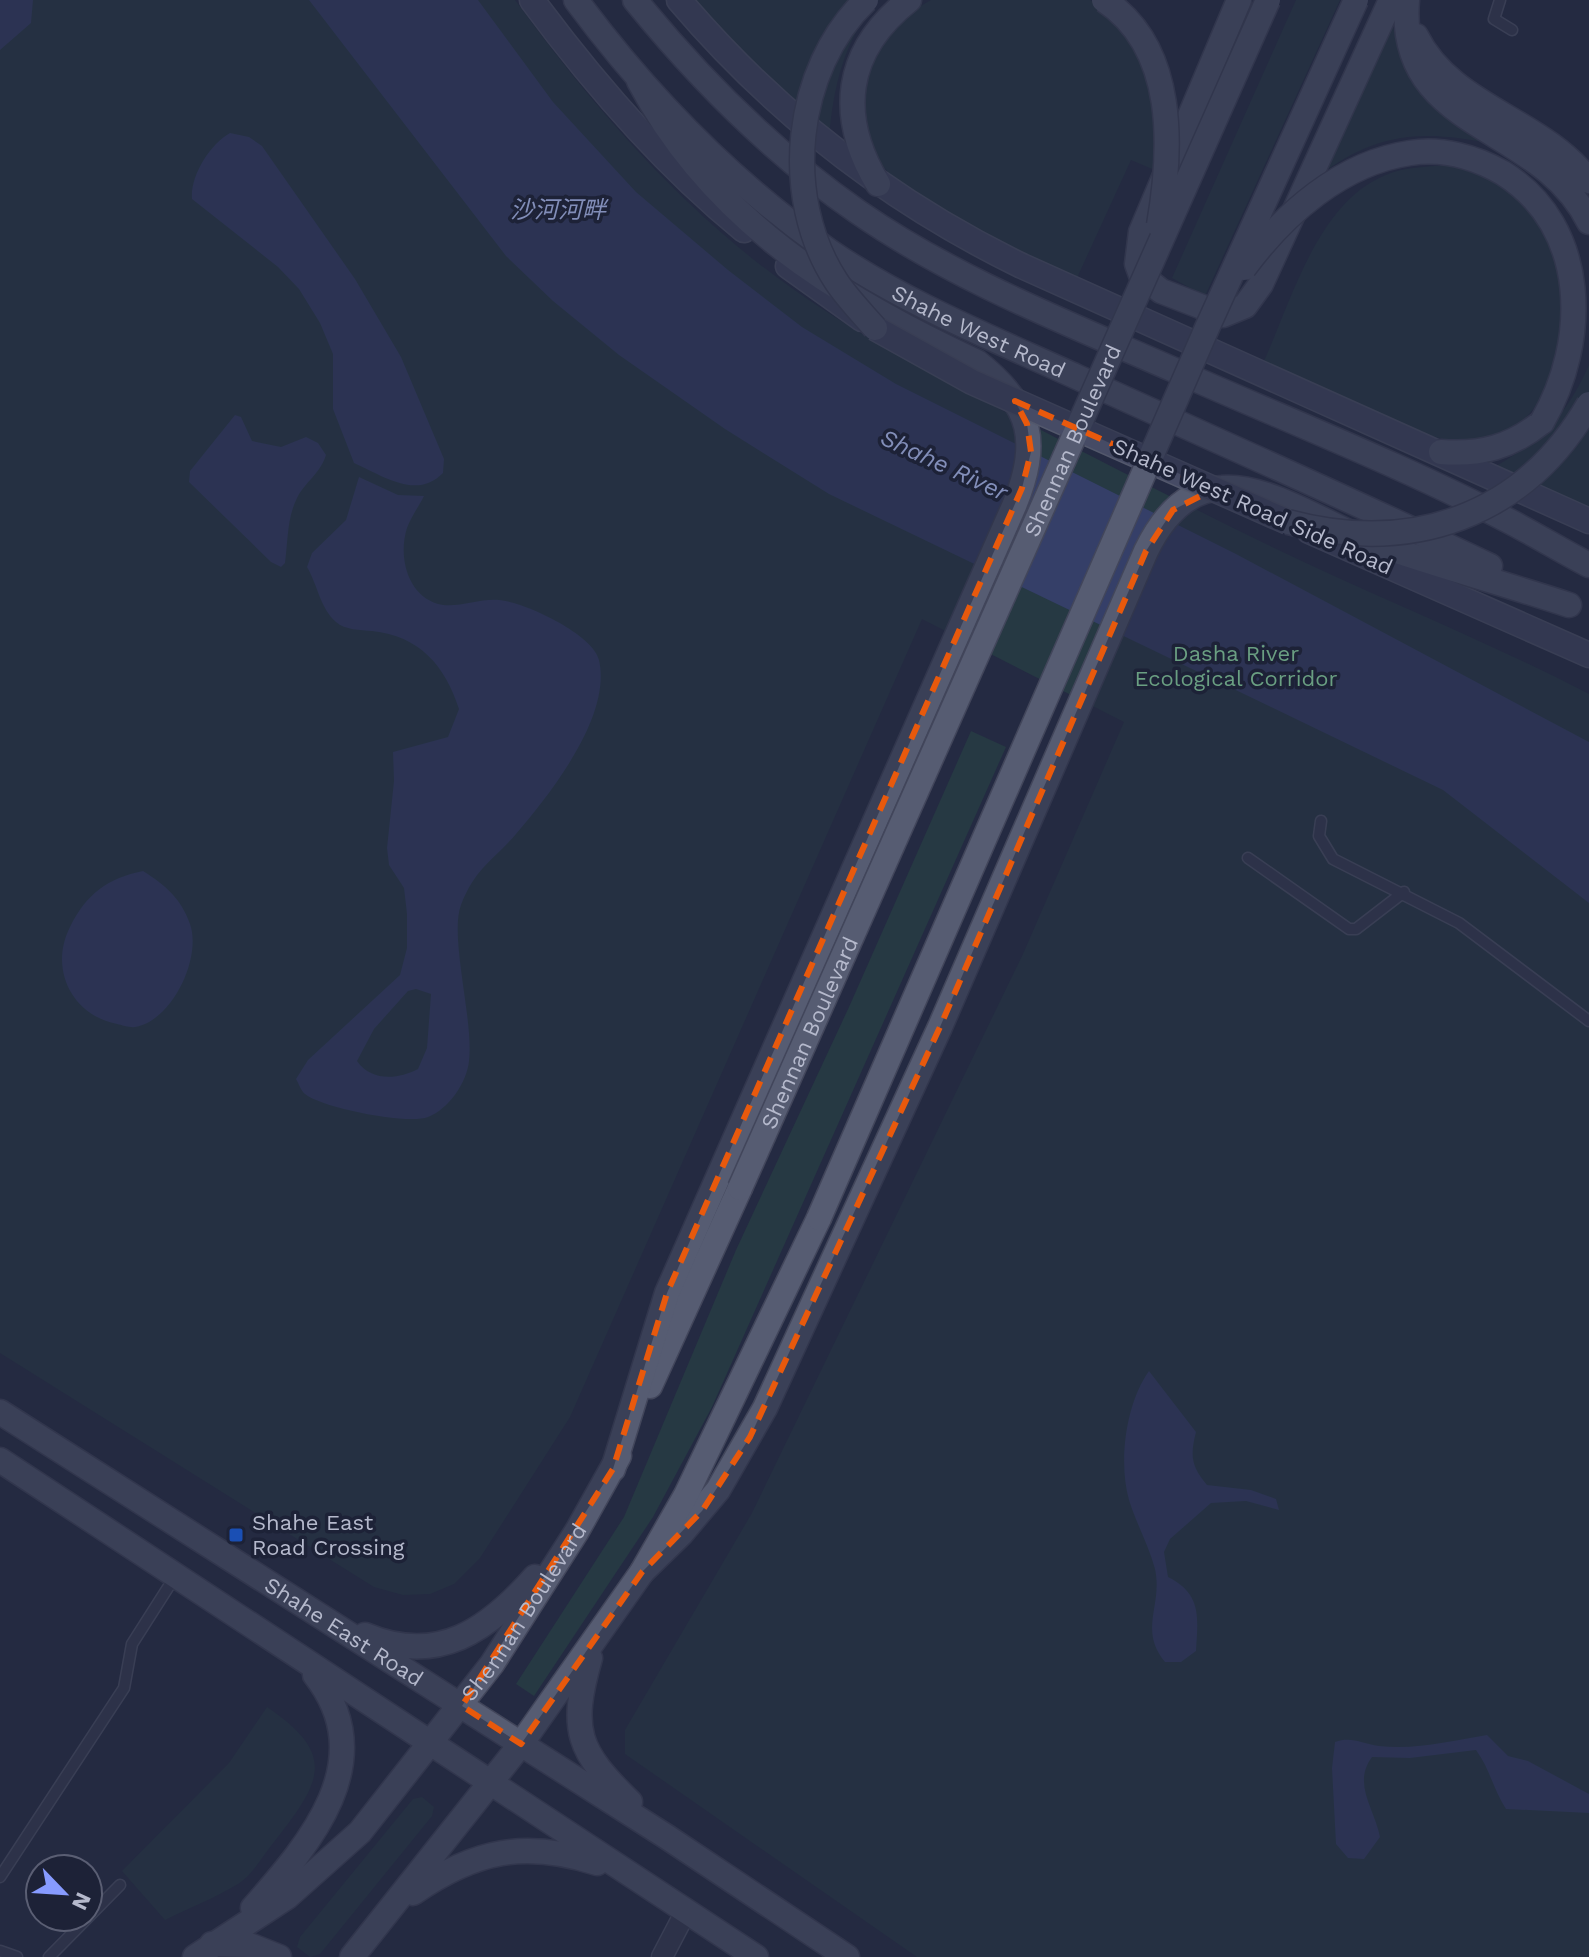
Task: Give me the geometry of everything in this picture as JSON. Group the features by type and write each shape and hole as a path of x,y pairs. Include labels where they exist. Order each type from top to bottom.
{"main road":[{"name":"Shahe West Road Side Road","path":"532,0 603,92 687,179 780,259 875,328 972,382 1589,655"},
{"name":"Shahe West Road","path":"576,0 639,81 756,193 830,252 978,332 1579,610"},
{"name":"Shahe West Road","path":"635,0 681,56 765,138 814,180 899,239 990,289 1508,520 1589,565"},
{"path":"679,0 775,101 878,184 944,226 1022,266 1589,521"},
{"path":"866,0 832,45 809,103 802,139 803,185 813,230 835,280 875,328"},
{"path":"1104,0 1130,23 1145,44 1163,96 1167,162 1164,196 1158,233 1140,290"},
{"path":"1239,0 1150,210 1137,250 1141,275 1150,285 1202,310 1223,315 1245,306 1261,284 1402,1"},
{"name":"Shennan Boulevard","path":"202,1951 287,1897 329,1863 360,1832 462,1706 577,1531 613,1469 1268,0"},
{"path":"352,1957 490,1785 594,1644 642,1572 686,1495 819,1218 1207,328 1356,0"},
{"path":"1402,1 1415,66 1438,96 1541,164 1570,193 1589,222"},
{"path":"1402,1 1417,38 1446,77 1482,103 1540,134 1589,181"},
{"path":"878,184 857,145 852,101 864,56 902,6"},
{"path":"613,1469 667,1293 1022,488 1031,452 1027,424 1004,387 977,362 875,311 781,249 730,206 690,163 661,123 639,81"},
{"path":"1207,328 1229,287 1254,254 1308,200 1334,182 1357,169 1411,153 1464,156 1489,165 1532,193 1565,232 1582,274 1586,329 1570,383 1542,422 1525,436 1497,448 1465,454 1441,452"},
{"path":"1288,522 1322,530 1383,535 1426,530 1467,517 1505,496 1544,464 1573,431 1589,404"},
{"path":"642,1572 681,1534 718,1490 765,1408 940,1027 1090,675 1161,523 1188,499 1222,487 1254,492 1382,545 1579,610"},
{"path":"1508,520 1589,551"},
{"name":"Shahe East Road","path":"0,1412 667,1837 847,1957"},
{"name":"Shahe East Road","path":"0,1460 177,1573 431,1746 756,1957"},
{"path":"322,1618 373,1639 421,1646 444,1644 466,1636 501,1613 577,1531"},
{"path":"594,1644 580,1697 581,1737 586,1753 599,1771 667,1837"},
{"path":"236,1929 315,1834 337,1784 341,1762 336,1712 326,1689 306,1663"},
{"path":"397,1904 463,1864 515,1849 563,1853 629,1875"},
{"path":"202,1951 249,1945 279,1957"}],"street":[{"path":"662,1957 685,1913"}],"lane":[{"path":"1500,0 1494,19 1512,30"},
{"path":"1321,821 1319,836 1333,859 1404,892 1459,923 1589,1021"},
{"path":"1248,858 1349,929 1356,929 1404,892"},
{"path":"0,1877 124,1688 132,1644 177,1573"},
{"path":"49,1957 120,1885"},
{"path":"0,1951 17,1957"}],"highlighted area":[{"path":"1015,401 1214,489 1173,510 1146,551 940,1027 750,1437 702,1511 642,1572 521,1744 462,1706 613,1469 667,1293 1022,488 1031,452 1027,424"}],"green space":[{"name":"Dasha River Ecological Corridor","path":"0,0 515,0 618,130 676,190 772,274 846,324 963,391 1209,516 1589,694 1589,1957 917,1957 625,1754 625,1730 752,1513 1023,954 1124,722 922,619 570,1417 480,1558 454,1584 430,1594 403,1595 374,1587 0,1353"},
{"path":"689,0 879,0 857,31 842,65 829,139"},
{"path":"931,0 1090,0 1110,15 1126,33 1137,53 1150,98 1157,171 1131,160 1076,280 940,214 908,191 883,166 867,136 863,103 865,80 870,67 895,29"},
{"path":"1296,0 1340,0 1205,296 1172,278"},
{"path":"1391,17 1402,56 1422,90 1450,118 1483,142 1437,136 1396,139 1357,152 1317,177"},
{"path":"1446,165 1503,186 1539,213 1550,231 1572,307 1573,318 1568,333 1536,406 1512,428 1477,439 1454,440 1413,430 1264,361 1310,255 1342,207 1362,188 1393,172"},
{"path":"1589,365 1589,510 1496,466 1528,446 1552,424 1572,398"},
{"path":"971,731 1006,747 712,1407 653,1517 534,1696 516,1684 624,1517 736,1250 849,1007"},
{"path":"267,1707 305,1740 313,1755 315,1770 311,1786 303,1802 253,1871 220,1894 165,1920 122,1871 229,1763"},
{"path":"422,1797 434,1807 432,1816 320,1954 310,1957 297,1947 300,1937 413,1799"}],"water":[{"path":"0,0 33,0 31,23 0,50"},
{"name":"沙河河畔","path":"309,0 478,0 553,102 636,192 728,270 802,327 896,384 1236,554 1589,742 1589,903 1443,790 829,494 725,429 619,355 553,301 506,256"},
{"path":"230,133 249,137 262,146 355,279 401,357 444,459 443,473 433,481 422,485 400,483 354,463 333,409 333,354 320,323 299,289 278,267 192,199 194,181 203,162 215,145"},
{"path":"235,415 241,417 252,441 281,447 306,437 318,443 326,455 294,506 285,563 281,567 271,562 189,482 190,471"},
{"path":"359,477 398,495 424,496 404,539 408,573 419,592 438,604 499,600 540,613 584,640 599,660 601,682 596,705 576,753 530,817 479,873 461,905 458,937 470,1044 468,1069 461,1086 443,1108 418,1119 385,1117 329,1105 305,1094 296,1079 308,1060 400,975 407,948 407,914 404,888 389,865 387,848 394,781 393,752 448,737 459,709 438,666 416,646 389,634 344,627 326,610 307,567 312,553 346,520","holes":["416,989 431,994 427,1048 418,1069 385,1077 363,1068 357,1061 374,1029 408,991"]},
{"path":"143,871 165,887 182,907 193,938 192,954 188,970 172,1001 148,1022 131,1027 101,1019 76,1000 68,988 62,958 70,927 83,905 109,883"},
{"path":"1149,1371 1196,1432 1193,1460 1207,1485 1251,1490 1276,1499 1279,1510 1246,1501 1211,1503 1170,1539 1164,1552 1168,1577 1187,1591 1197,1617 1196,1651 1181,1662 1165,1662 1153,1639 1155,1569 1129,1500 1124,1468 1130,1416"},
{"path":"1487,1735 1508,1756 1528,1761 1589,1794 1589,1813 1506,1809 1476,1750 1410,1758 1372,1757 1366,1767 1364,1787 1380,1837 1364,1859 1348,1858 1336,1844 1332,1768 1335,1742 1352,1740 1379,1746 1407,1747"}],"place":[{"name":"Shahe East Road Crossing","path":"236,1535"}],"water label":[{"name":"Shahe River","path":"944,465"}]}
